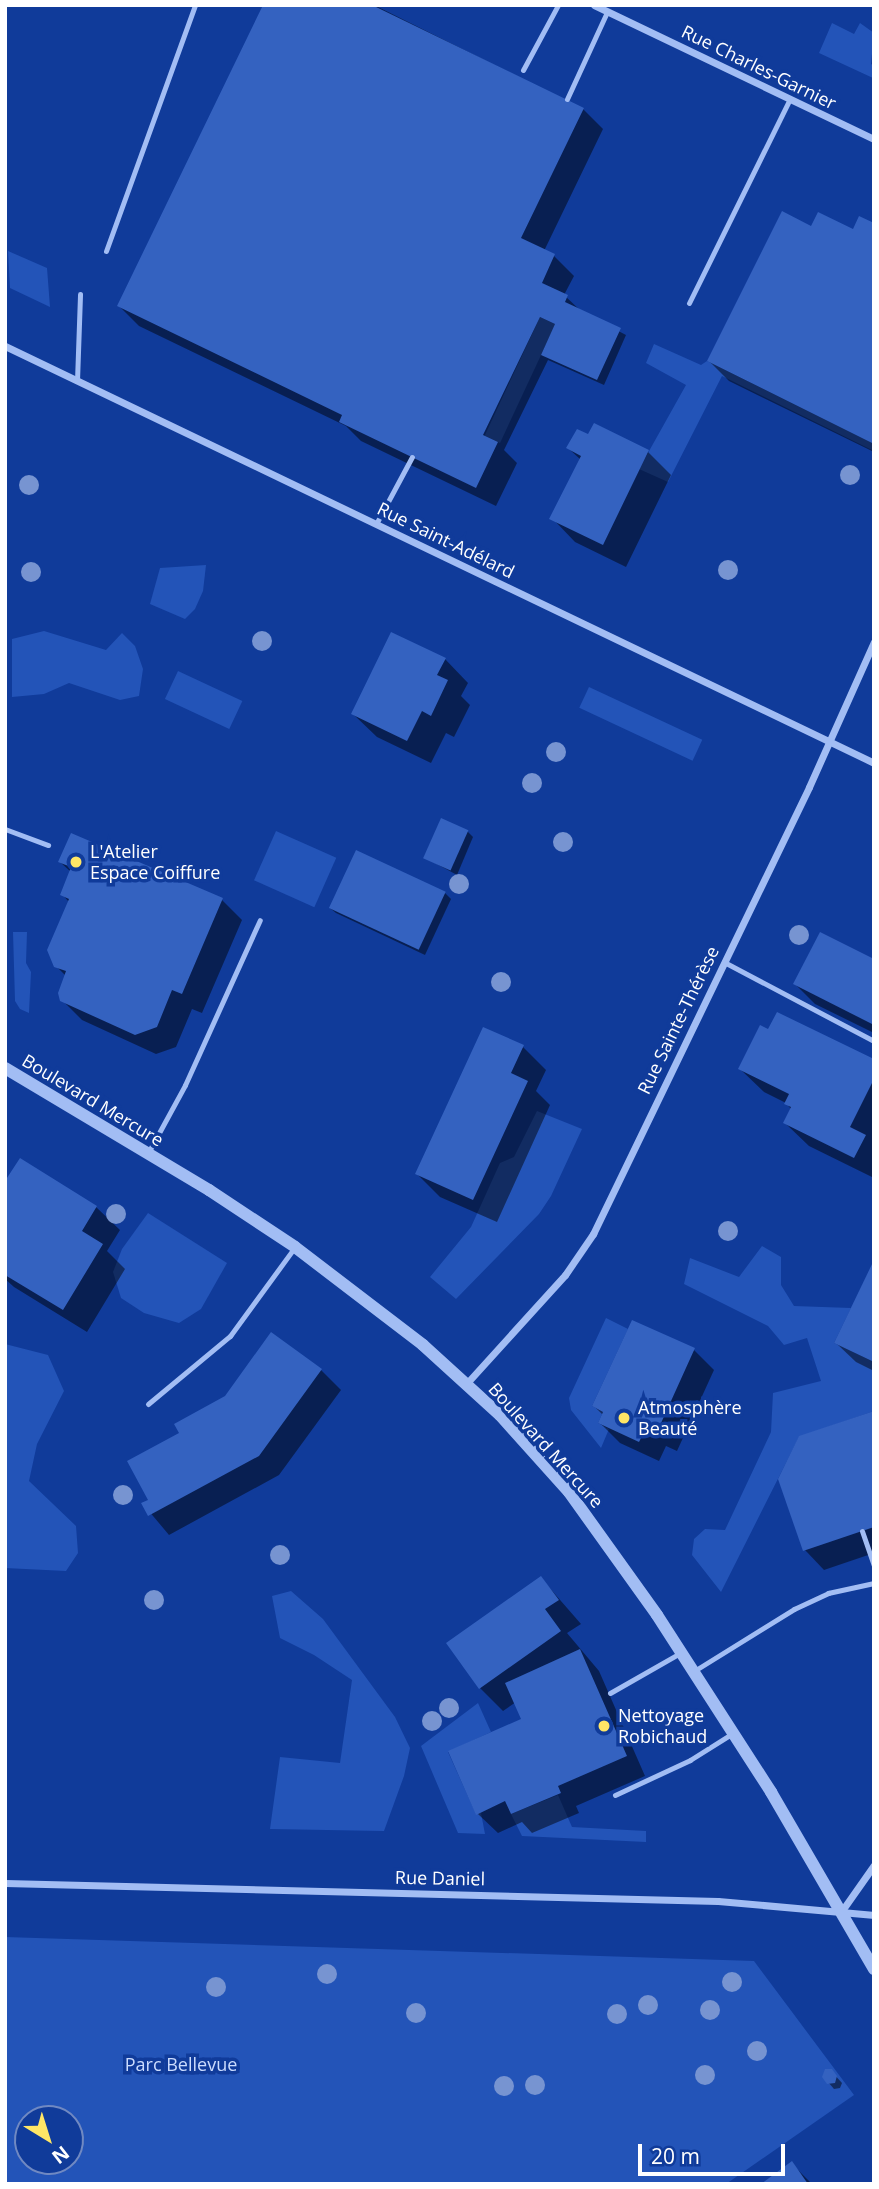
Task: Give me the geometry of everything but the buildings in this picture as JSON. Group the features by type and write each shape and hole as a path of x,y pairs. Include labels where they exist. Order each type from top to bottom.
{"street":[{"name":"Rue Charles-Garnier","path":"594,5 874,139"},
{"name":"Rue Saint-Adélard","path":"5,346 874,763"},
{"name":"Rue Sainte-Thérèse","path":"467,1383 582,1253 724,962 874,642"},
{"name":"Boulevard Mercure","path":"5,1068 148,1153 295,1247 366,1299 467,1383 528,1445 569,1492 607,1542 682,1652 734,1733 874,1969"},
{"path":"840,1913 874,1865"},
{"name":"Rue Daniel","path":"5,1883 718,1901 874,1915"}],"lane":[{"path":"106,251 195,5"},
{"path":"523,70 558,5"},
{"path":"567,99 607,12"},
{"path":"689,303 790,99"},
{"path":"77,381 80,294"},
{"path":"376,524 412,457"},
{"path":"5,829 48,845"},
{"path":"148,1153 185,1085 260,920"},
{"path":"724,962 874,1041"},
{"path":"148,1404 230,1336 295,1247"},
{"path":"862,1531 874,1565"},
{"path":"694,1671 794,1609 828,1593 874,1583"},
{"path":"610,1693 682,1652"},
{"path":"615,1795 690,1760 734,1733"}],"green space":[{"path":"832,23 854,34 860,23 874,33 871,64 874,66 873,78 819,53"},
{"path":"8,251 47,268 50,307 10,288"},
{"path":"540,317 555,324 500,443 485,436"},
{"path":"654,344 701,365 707,361 874,444 874,451 722,376 668,482 639,469 686,385 646,363"},
{"path":"206,565 203,591 195,609 185,619 150,604 160,568"},
{"path":"44,631 106,650 122,633 135,646 143,669 139,696 120,700 69,683 44,694 12,697 12,639"},
{"path":"178,671 242,701 229,729 165,699"},
{"path":"589,687 702,740 693,761 579,708"},
{"path":"276,831 336,858 314,907 254,880"},
{"path":"13,932 27,932 26,963 31,972 29,1013 20,1009 15,1001"},
{"path":"537,1111 582,1129 551,1196 539,1214 456,1299 430,1277 471,1227 500,1163 514,1157"},
{"path":"148,1213 227,1263 201,1309 179,1323 144,1313 121,1298 113,1272 122,1249"},
{"path":"762,1246 781,1257 781,1285 794,1306 851,1308 834,1343 874,1362 874,1411 799,1437 721,1592 692,1555 694,1539 705,1529 725,1530 771,1432 773,1393 821,1381 807,1338 784,1345 768,1326 684,1284 690,1258 739,1277"},
{"path":"606,1318 628,1329 592,1406 603,1412 598,1423 609,1429 601,1448 571,1410 569,1398"},
{"path":"5,1344 48,1355 64,1391 37,1444 29,1481 76,1526 78,1553 66,1571 5,1568"},
{"path":"291,1591 323,1619 395,1717 410,1748 404,1776 384,1831 270,1829 280,1757 340,1763 352,1680 314,1655 280,1638 272,1596"},
{"path":"478,1703 491,1732 448,1752 476,1814 481,1813 485,1834 458,1833 421,1746"},
{"path":"558,1795 572,1827 646,1831 646,1842 522,1836 511,1814"},
{"name":"Parc Bellevue","path":"5,1937 754,1961 854,2095 726,2184 5,2184"}],"place":[{"name":"L'Atelier Espace Coiffure","path":"76,862"},
{"name":"Atmosphère Beauté","path":"624,1418"},
{"name":"Nettoyage Robichaud","path":"604,1726"}]}
